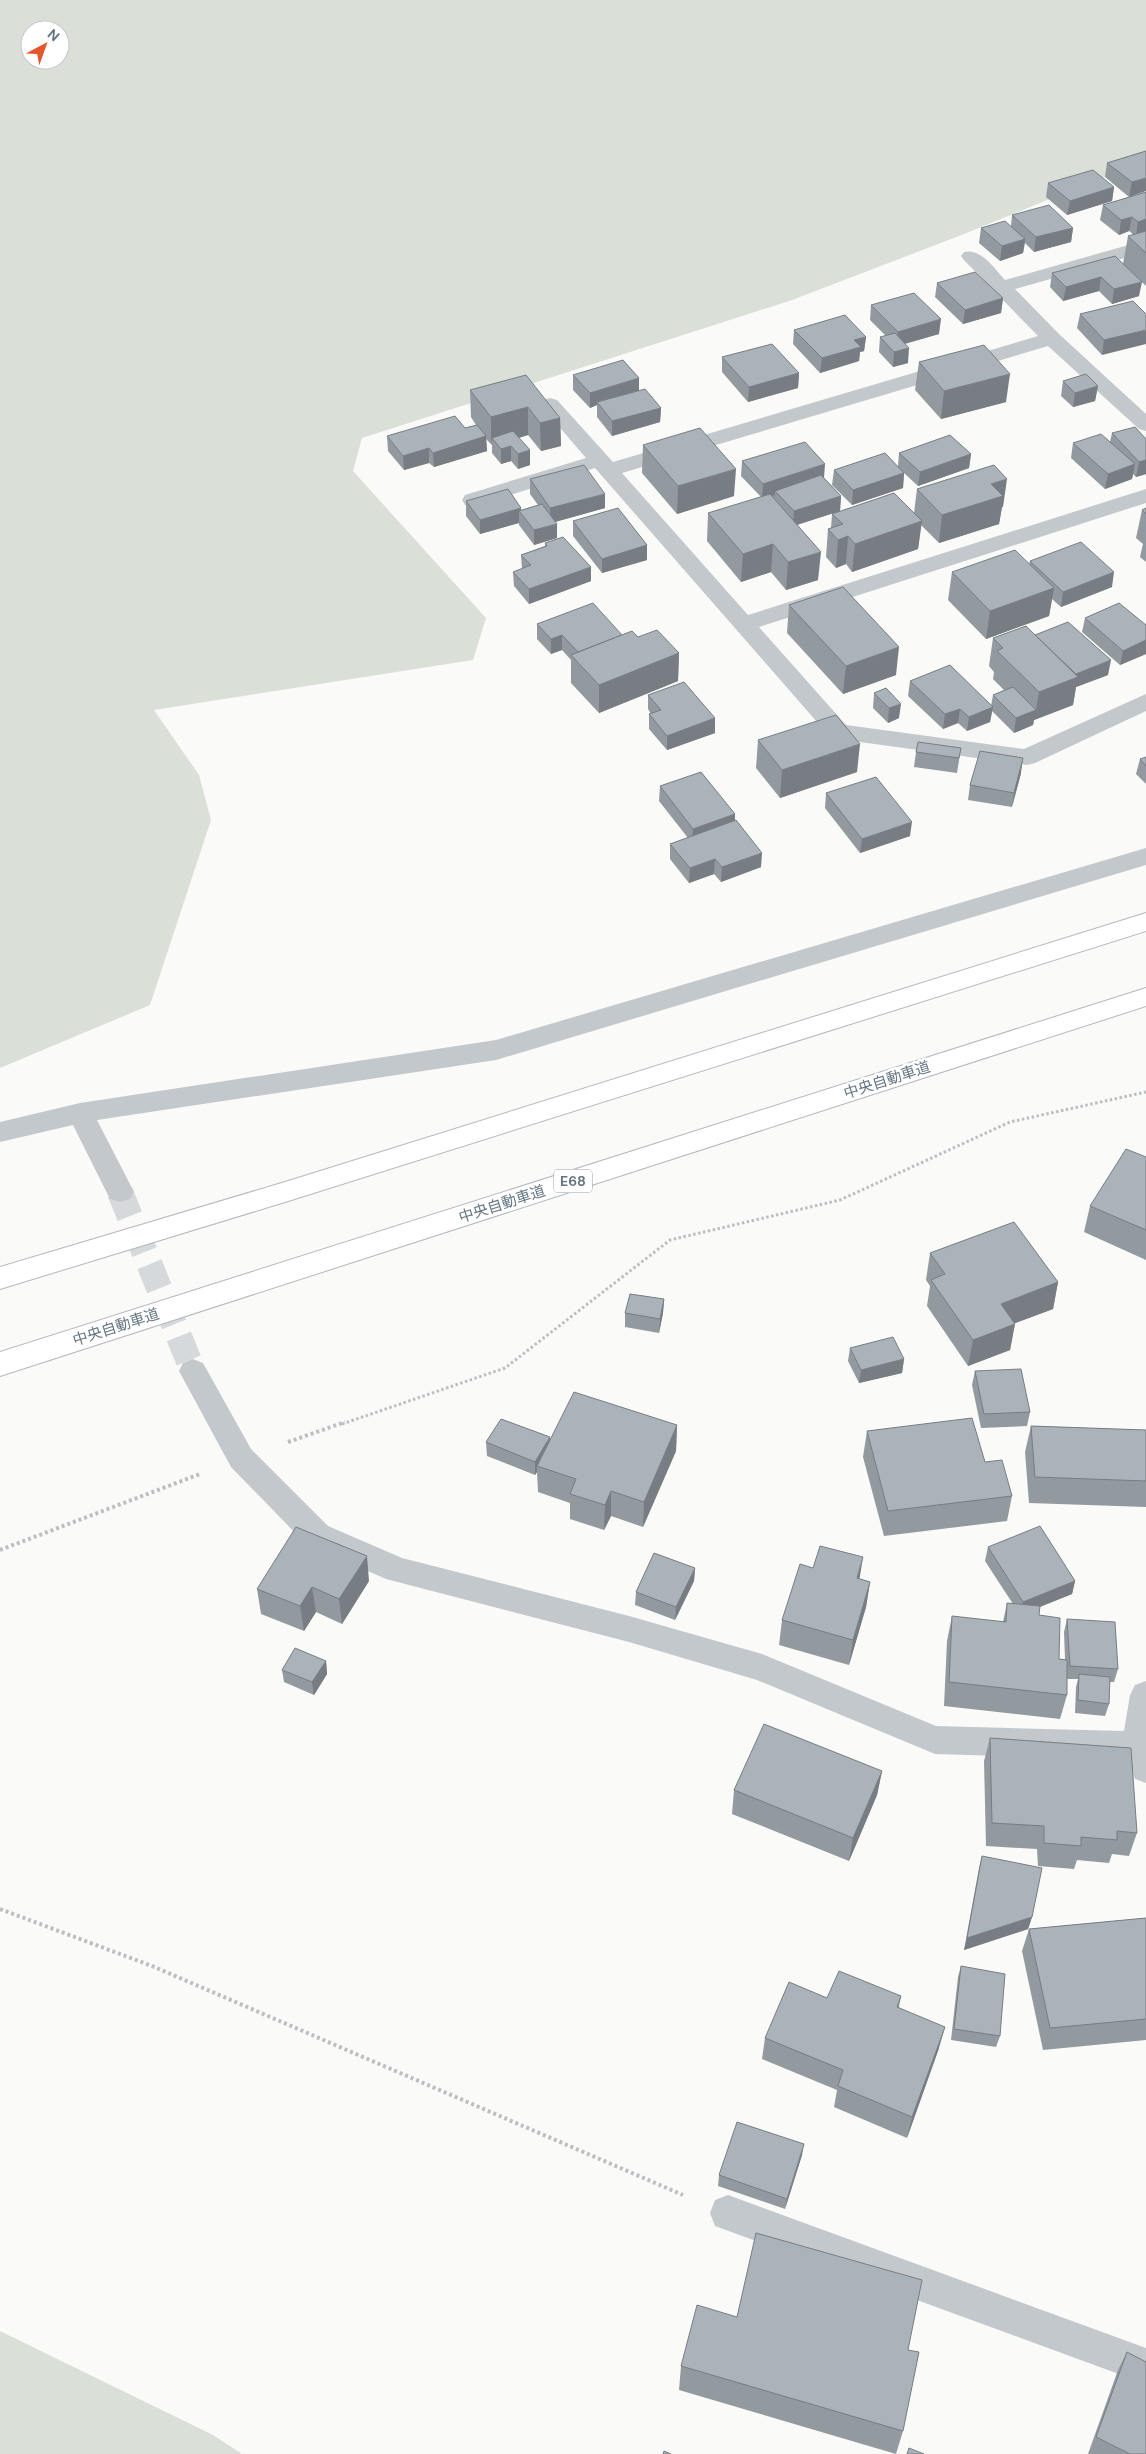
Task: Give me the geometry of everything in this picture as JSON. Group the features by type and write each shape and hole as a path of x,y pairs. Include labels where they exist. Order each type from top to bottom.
{"highway":[{"path":"0,1278 285,1192 1146,922"},
{"name":"中央自動車道","path":"0,1364 1146,997"}],"street":[{"path":"1001,287 1146,246"},
{"path":"971,256 1052,338 1146,425"},
{"path":"474,500 1052,338"},
{"path":"550,404 839,732 1027,757 1146,702"},
{"path":"744,624 1146,496"},
{"path":"0,1132 80,1113 496,1050 1146,856"},
{"path":"80,1113 120,1192"},
{"path":"193,1371 241,1458 317,1535 397,1570 629,1629 762,1668 935,1740 1142,1758 1146,1695"},
{"path":"728,2213 1146,2366"}],"path":[{"path":"0,1550 241,1458 505,1368 670,1240 840,1200 1010,1122 1146,1092"},
{"path":"0,1909 152,1966 645,2181 728,2213"}],"shaded area":[{"path":"0,0 1146,0 1146,160 959,236 792,300 362,438 353,471 486,618 473,660 154,710 199,775 211,820 150,1005 0,1068"},
{"path":"0,2331 213,2435 242,2454 0,2454"}],"building":[{"path":"1146,151 1146,178 1132,182 1107,163"},
{"path":"1093,170 1114,187 1070,201 1048,183"},
{"path":"1146,192 1146,219 1138,222 1132,217 1121,220 1103,205"},
{"path":"1049,205 1073,228 1036,237 1012,215"},
{"path":"1005,221 1025,239 1002,246 981,228"},
{"path":"1146,231 1146,253 1128,236"},
{"path":"1115,256 1142,282 1114,289 1101,277 1066,287 1052,273"},
{"path":"975,272 1003,298 965,310 937,283"},
{"path":"914,293 941,319 898,332 871,305"},
{"path":"1133,301 1146,314 1146,330 1104,340 1080,314"},
{"path":"845,315 866,337 854,340 861,347 822,358 794,330"},
{"path":"895,333 909,348 894,352 880,337"},
{"path":"772,344 799,373 749,387 722,357"},
{"path":"984,345 1010,374 944,391 919,362"},
{"path":"623,360 639,378 590,393 573,375"},
{"path":"1086,374 1098,386 1075,393 1063,381"},
{"path":"526,375 560,418 540,423 528,407 491,417 470,390"},
{"path":"645,389 661,408 612,421 597,402"},
{"path":"455,416 465,428 477,425 486,436 433,453 429,448 403,456 387,436"},
{"path":"1135,427 1146,439 1146,460 1139,462 1112,433"},
{"path":"700,428 736,469 678,486 643,445"},
{"path":"513,431 530,450 518,454 511,446 501,449 492,438"},
{"path":"1101,434 1135,464 1108,474 1073,443"},
{"path":"950,435 971,454 920,472 899,453"},
{"path":"805,442 825,464 763,484 742,461"},
{"path":"885,453 904,473 853,490 834,470"},
{"path":"584,465 605,494 550,508 530,479"},
{"path":"994,465 1007,479 991,484 1003,496 942,515 917,489"},
{"path":"821,475 841,496 794,511 775,491"},
{"path":"508,489 521,508 480,520 466,501"},
{"path":"894,493 922,521 855,544 848,536 838,540 828,529 843,524 832,514"},
{"path":"770,494 821,552 788,562 773,544 743,554 708,513"},
{"path":"542,504 557,524 534,530 519,511"},
{"path":"618,508 647,545 602,559 573,521"},
{"path":"563,537 591,567 529,589 513,572 531,565 521,555 547,546 545,543"},
{"path":"1081,542 1114,572 1063,592 1030,561"},
{"path":"1015,550 1054,588 990,611 952,572"},
{"path":"843,587 899,647 846,666 789,605"},
{"path":"593,603 622,635 578,652 562,635 551,639 537,624"},
{"path":"1119,603 1146,625 1146,640 1123,651 1085,618"},
{"path":"1068,622 1111,660 1076,674 1035,635"},
{"path":"1026,626 1078,677 1039,692 997,651 1003,648 993,638"},
{"path":"657,630 679,653 599,685 571,655 632,631 638,637"},
{"path":"950,665 993,707 969,717 960,709 945,714 910,681"},
{"path":"684,682 715,718 667,736 649,714 661,710 648,695"},
{"path":"1013,687 1036,710 1016,718 993,695"},
{"path":"886,688 901,704 889,708 874,693"},
{"path":"836,715 860,744 782,770 758,740"},
{"path":"918,742 961,748 959,758 916,752"},
{"path":"980,751 1023,758 1014,793 970,785"},
{"path":"1146,757 1146,766 1140,759"},
{"path":"701,772 735,814 693,829 660,786"},
{"path":"876,777 912,822 862,839 826,793"},
{"path":"736,820 762,853 722,867 715,859 690,868 670,844"},
{"path":"1126,1149 1146,1157 1146,1230 1090,1206"},
{"path":"1014,1222 1058,1282 1001,1304 1015,1324 973,1340 931,1280 945,1274 930,1253"},
{"path":"630,1294 664,1299 660,1319 625,1313"},
{"path":"893,1337 904,1359 861,1370 850,1348"},
{"path":"1021,1369 1030,1412 984,1414 975,1371"},
{"path":"574,1392 677,1425 644,1502 611,1491 605,1505 570,1494 576,1479 537,1466"},
{"path":"972,1418 985,1462 1002,1460 1012,1496 888,1511 867,1431"},
{"path":"501,1419 550,1437 535,1462 486,1442"},
{"path":"1031,1426 1146,1430 1146,1481 1035,1477"},
{"path":"1040,1526 1075,1581 1023,1602 988,1547"},
{"path":"296,1527 367,1556 339,1599 312,1587 300,1606 257,1589"},
{"path":"820,1546 863,1557 857,1578 870,1582 853,1640 782,1620 800,1564 813,1568"},
{"path":"654,1553 695,1568 676,1607 636,1592"},
{"path":"1007,1603 1040,1606 1039,1615 1060,1618 1059,1659 1067,1660 1067,1695 949,1682 952,1616 1006,1622"},
{"path":"1067,1619 1115,1622 1118,1669 1070,1666"},
{"path":"295,1648 326,1661 312,1682 282,1670"},
{"path":"1079,1674 1110,1677 1109,1704 1078,1700"},
{"path":"764,1724 882,1771 853,1838 734,1790"},
{"path":"990,1738 1131,1748 1137,1833 1117,1831 1117,1840 1081,1837 1081,1846 1044,1843 1044,1826 992,1823"},
{"path":"982,1856 1042,1868 1032,1917 967,1938"},
{"path":"1146,1918 1146,2019 1050,2028 1029,1929"},
{"path":"961,1966 1005,1974 1000,2036 954,2029"},
{"path":"839,1971 901,1996 897,2007 945,2027 912,2117 838,2086 843,2070 765,2038 789,1982 827,1998"},
{"path":"737,2122 804,2144 787,2199 719,2175"},
{"path":"756,2233 922,2280 908,2350 919,2352 903,2431 681,2366 697,2305 737,2317"},
{"path":"1127,2352 1146,2362 1146,2454 1130,2454 1096,2437"},
{"path":"909,2448 924,2454 907,2454"}],"tunnel":[{"path":"120,1192 193,1371"}]}
